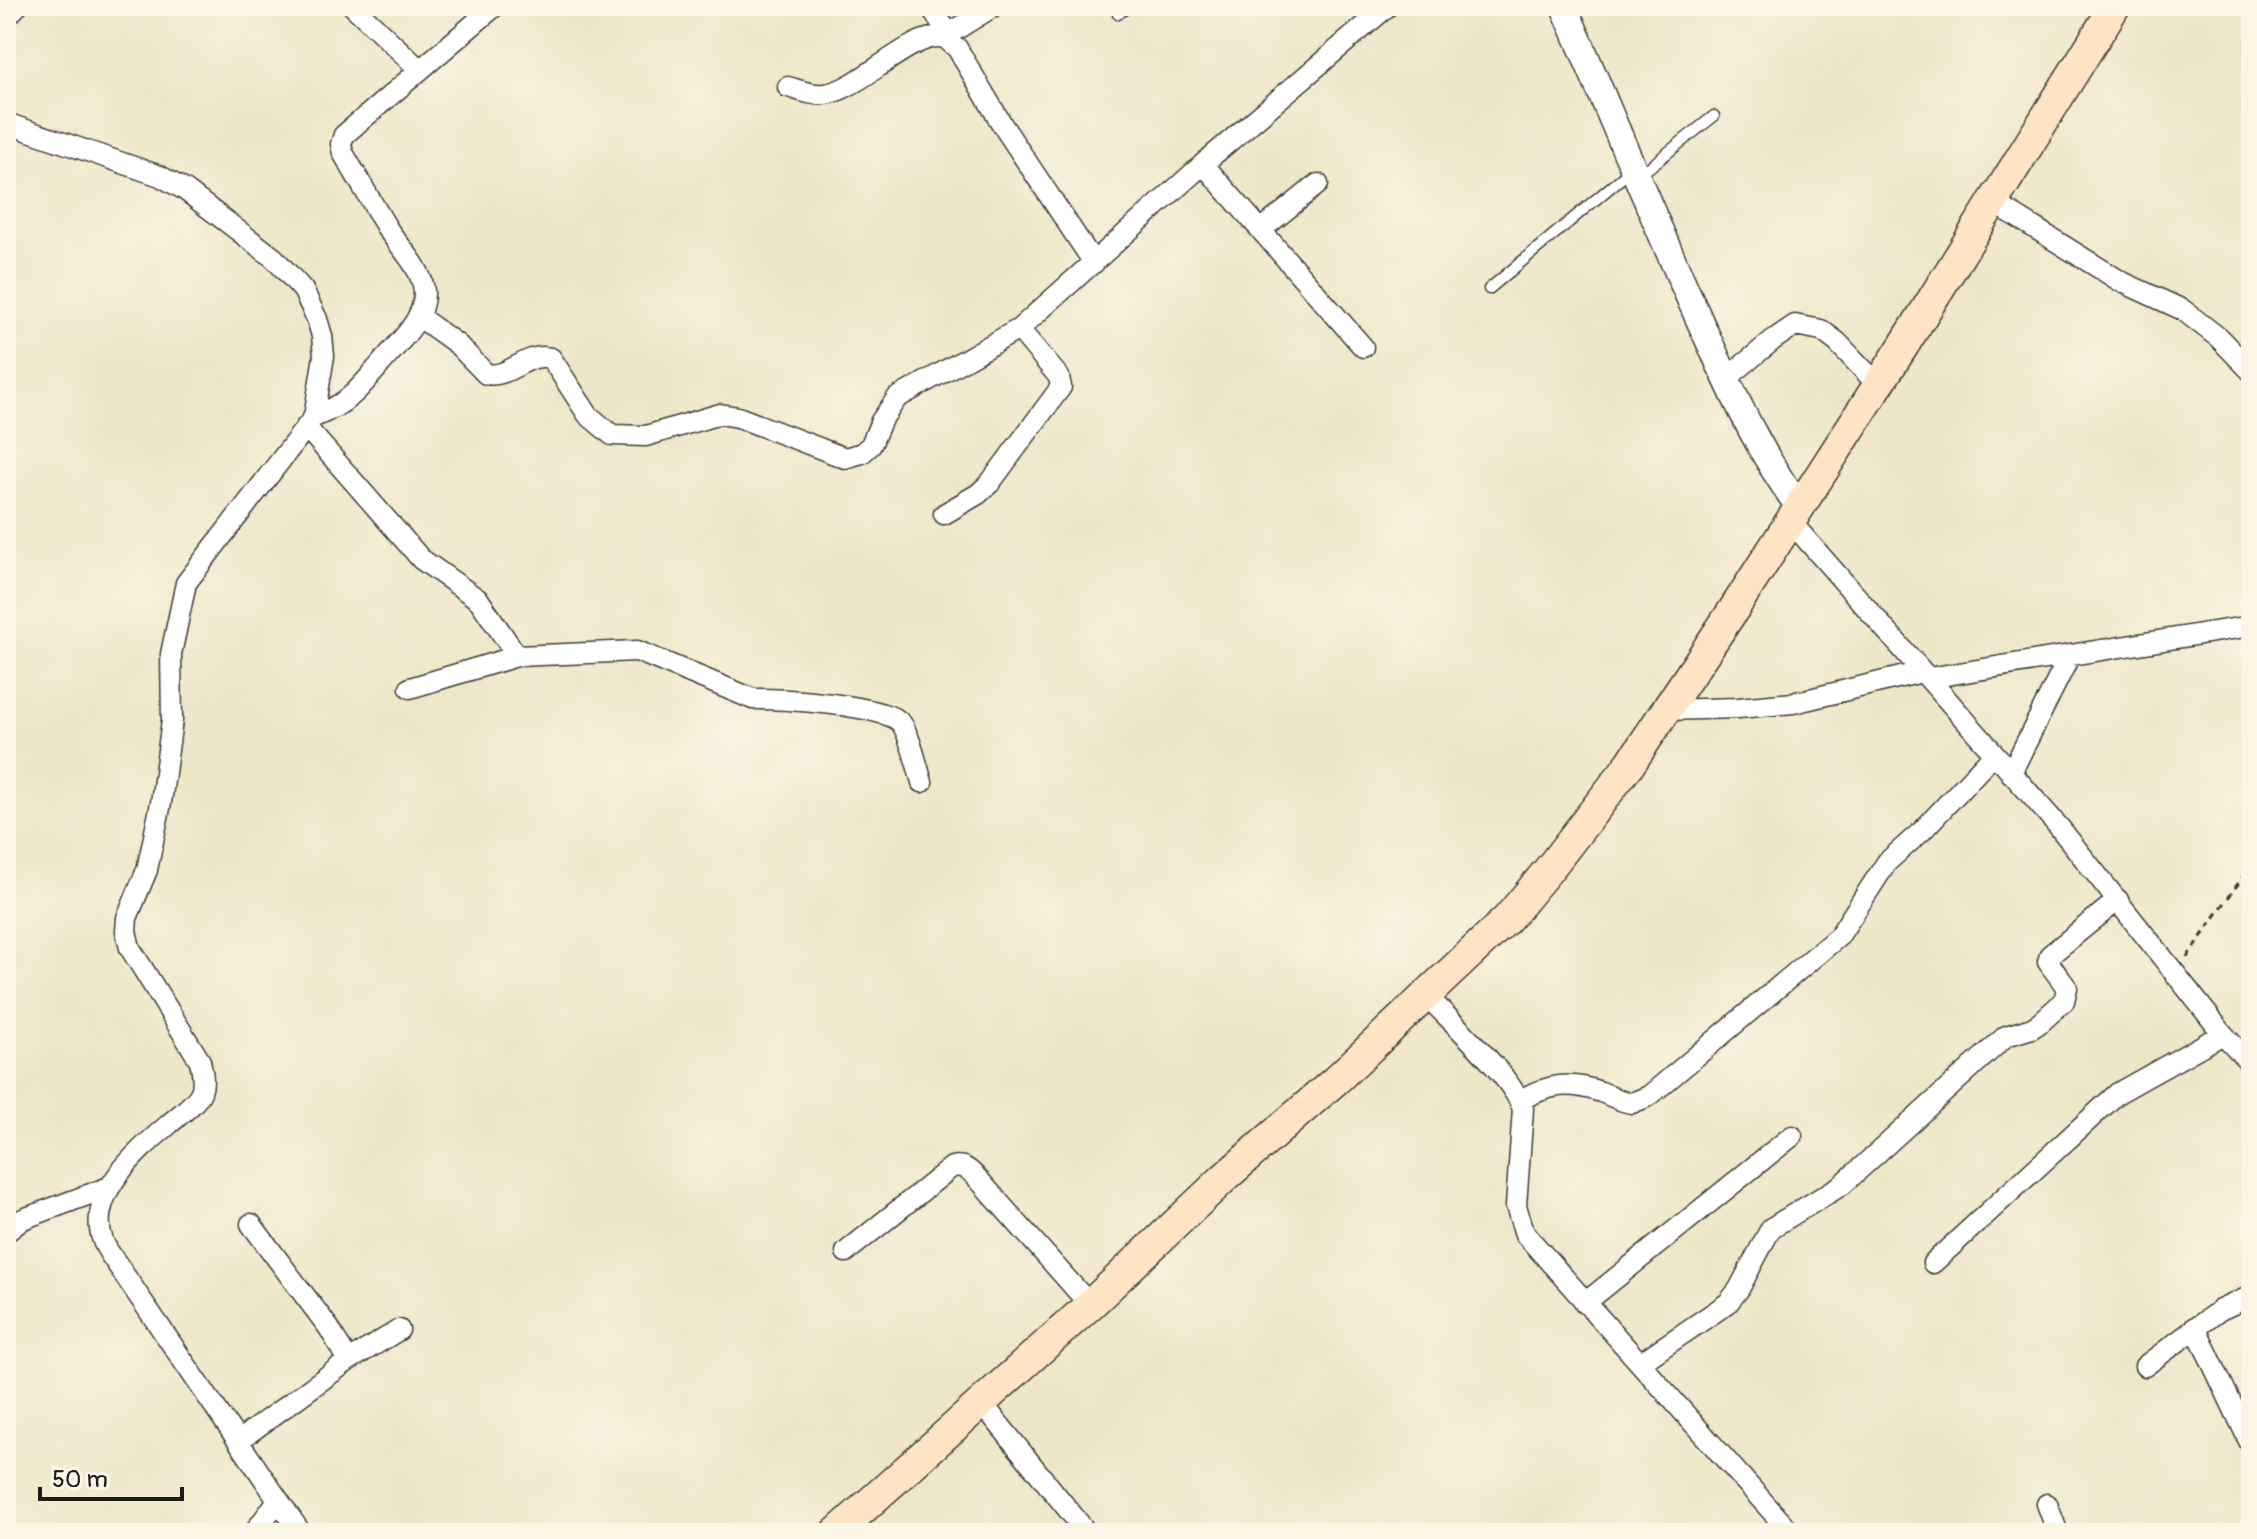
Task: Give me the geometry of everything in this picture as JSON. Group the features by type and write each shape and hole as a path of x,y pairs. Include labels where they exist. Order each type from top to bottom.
{"main road":[{"path":"836,1533 1090,1305 1224,1178 1336,1080 1507,919 1549,869 1630,764 1796,515 2115,6"}],"street":[{"path":"6,18 17,6"},
{"path":"353,6 419,69"},
{"path":"301,1533 103,1241 99,1218 109,1187 131,1157 188,1108 200,1093 203,1078 200,1061 130,948 127,918 147,870 161,803 172,720 171,654 186,583 310,422 347,402 410,330 418,316 424,291 422,282 343,153 341,144 344,135 495,6"},
{"path":"930,6 1003,126 1094,263"},
{"path":"788,87 816,95 834,92 925,39 946,35 994,6"},
{"path":"418,316 457,344 486,374 497,375 535,357 551,358 588,415 612,435 646,436 720,414 738,417 845,458 862,453 871,445 881,421 897,398 1019,329 1203,164 1388,6"},
{"path":"1564,6 1726,379 1796,515 1925,675 2118,900 2223,1034 2251,1064"},
{"path":"6,123 173,182 274,258 303,290 322,336 324,356 310,422"},
{"path":"1203,164 1363,347"},
{"path":"1261,230 1318,184"},
{"path":"1993,202 2120,281 2183,310 2219,338 2251,371"},
{"path":"1726,379 1795,325 1821,330 1837,342 1878,385"},
{"path":"944,514 978,494 990,483 1061,387 1059,377 1019,329"},
{"path":"310,422 421,559 479,600 517,656"},
{"path":"1664,710 1793,703 1925,675 2251,626"},
{"path":"410,688 517,656 637,651 753,699 774,698 874,710 898,720 903,726 922,782"},
{"path":"2011,773 2070,655"},
{"path":"1520,1100 1545,1086 1561,1085 1580,1086 1632,1103 1649,1096 1839,936 1887,862 1922,831 1994,754"},
{"path":"1640,1363 1728,1303 1739,1289 1771,1228 1842,1185 2006,1036 2032,1028 2064,1001 2067,988 2048,962 2050,955 2118,900"},
{"path":"1426,995 1508,1082 1520,1100 1523,1109 1516,1206 1525,1234 1791,1533"},
{"path":"1933,1263 2118,1093 2223,1034"},
{"path":"1585,1303 1792,1136"},
{"path":"846,1252 952,1167 960,1165 980,1181 1090,1305"},
{"path":"6,1232 23,1219 109,1187"},
{"path":"251,1224 329,1328 348,1361"},
{"path":"2145,1366 2220,1310 2251,1296"},
{"path":"2195,1327 2251,1445"},
{"path":"238,1441 348,1361 399,1330"},
{"path":"981,1402 1087,1533"},
{"path":"254,1533 278,1500"},
{"path":"2047,1504 2058,1533"}],"lane":[{"path":"1118,14 1129,6"},
{"path":"1489,289 1714,116"}],"path":[{"path":"2175,973 2251,865"}]}
